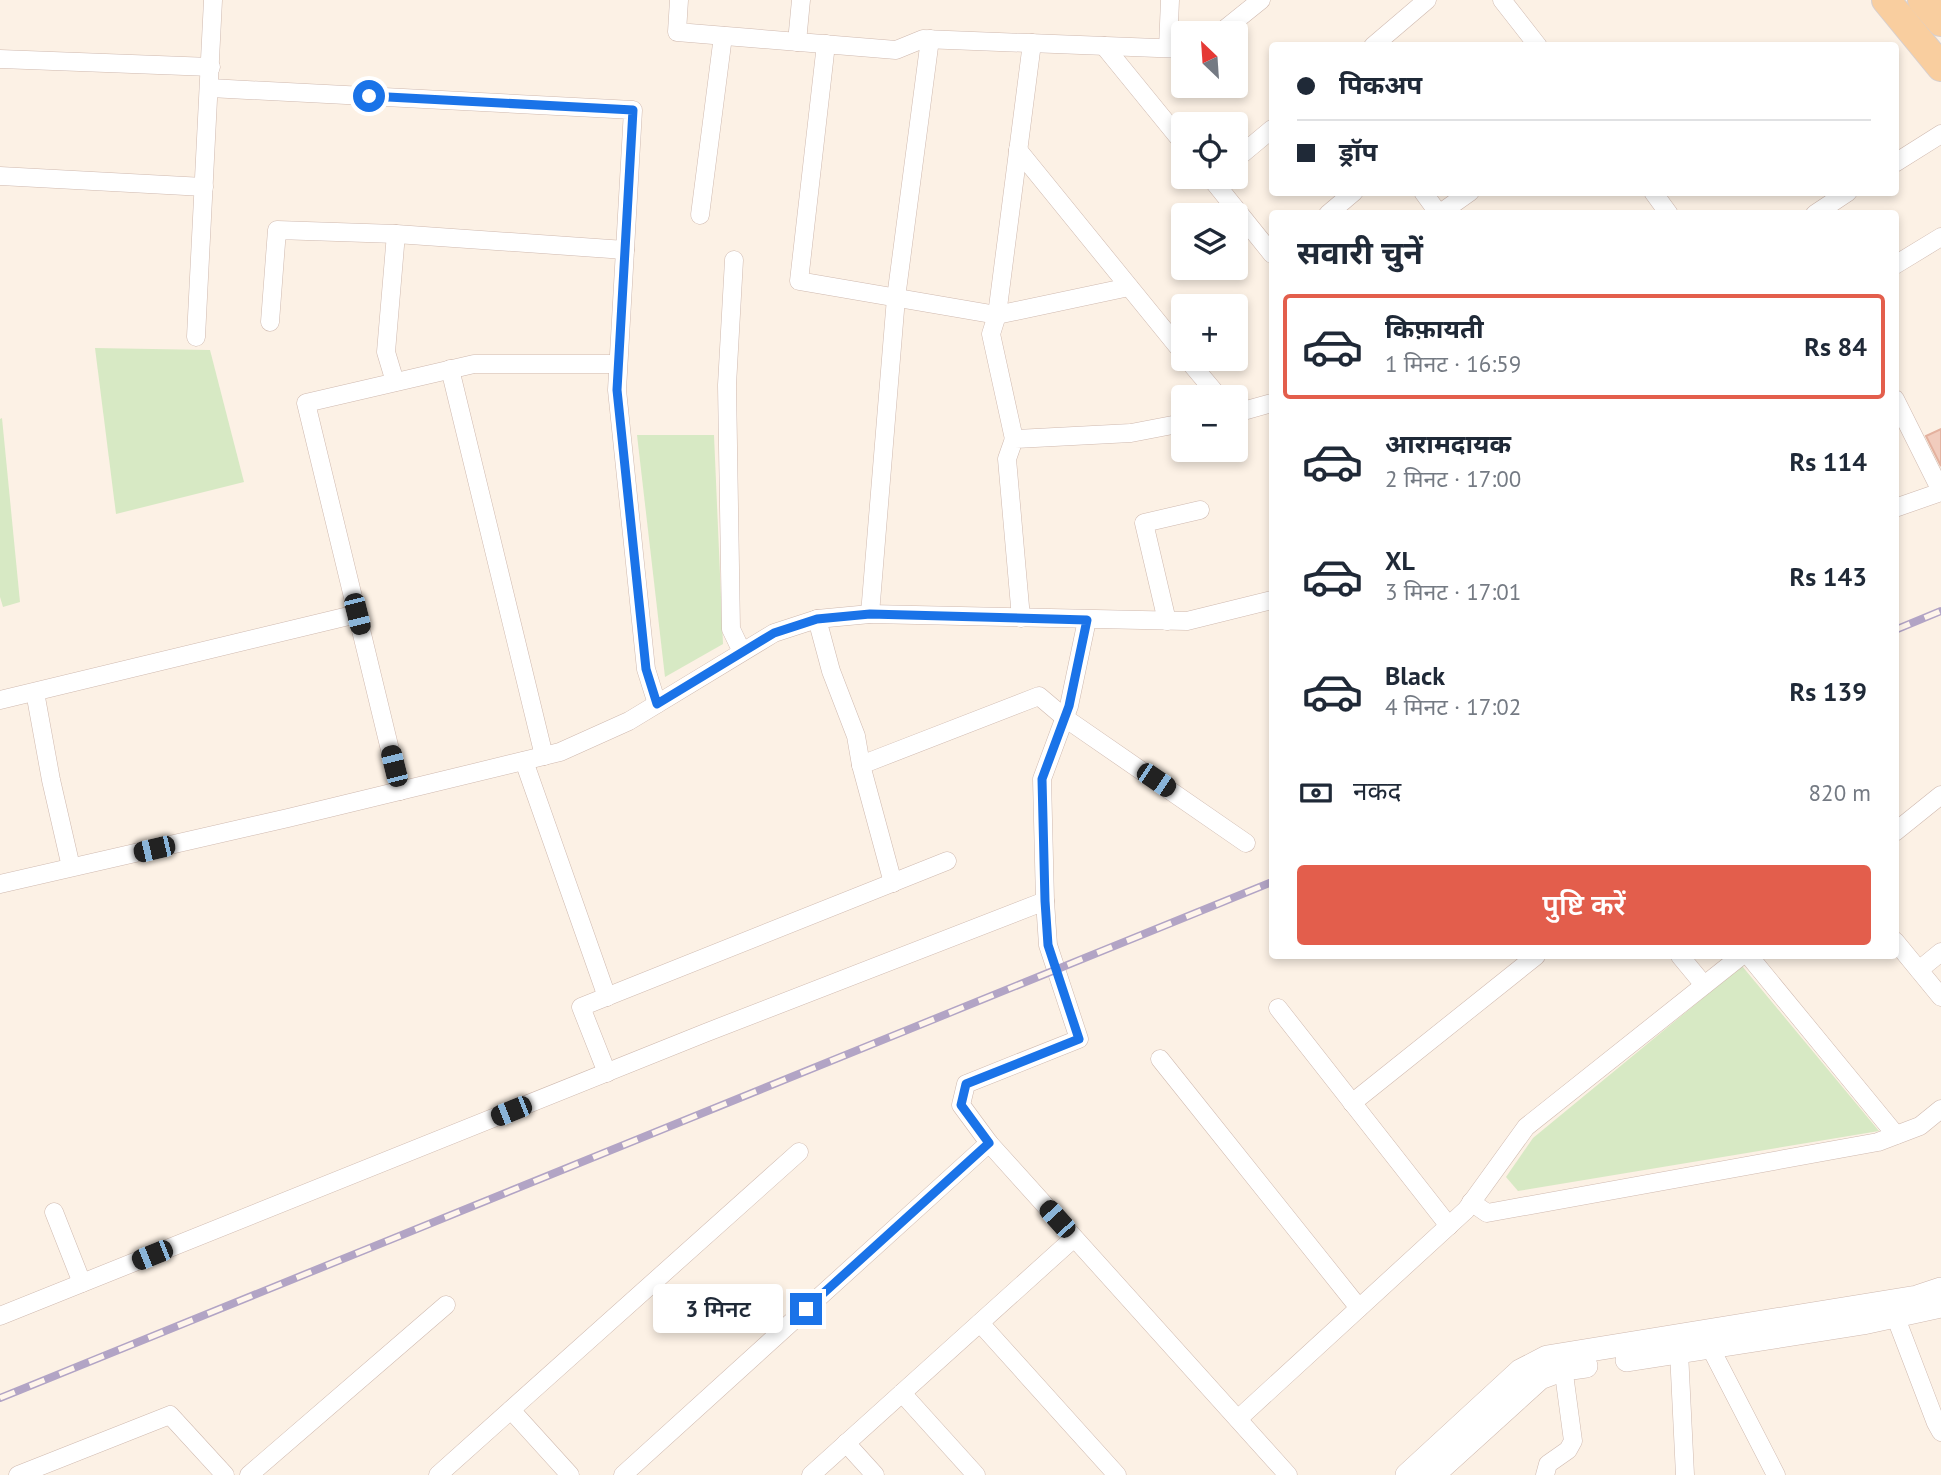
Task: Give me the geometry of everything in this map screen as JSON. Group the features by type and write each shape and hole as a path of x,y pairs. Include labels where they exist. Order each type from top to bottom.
{"main road":[{"path":"1886,0 1941,67"},
{"path":"1923,0 1941,22"}],"street":[{"path":"196,337 213,0"},
{"path":"679,0 677,32 896,50 922,39 1171,48"},
{"path":"797,42 801,0"},
{"path":"1170,0 1173,21"},
{"path":"1235,21 1261,0"},
{"path":"1378,42 1427,0"},
{"path":"1502,0 1536,42"},
{"path":"700,215 723,36"},
{"path":"870,614 895,298 930,39"},
{"path":"1021,618 1007,459 1014,439 991,334 996,315 1032,43"},
{"path":"826,44 799,281 996,315 1129,287"},
{"path":"1104,46 1171,128"},
{"path":"0,59 211,67"},
{"path":"210,88 633,110 617,390 646,669 657,704"},
{"path":"1248,149 1269,132"},
{"path":"1899,160 1941,134"},
{"path":"1018,150 1171,338"},
{"path":"0,176 204,187"},
{"path":"1221,189 1269,250"},
{"path":"1333,210 1349,196"},
{"path":"1445,210 1464,196"},
{"path":"1656,196 1667,210"},
{"path":"1821,210 1842,196"},
{"path":"270,322 277,230 396,234 625,250"},
{"path":"395,382 386,352 396,234"},
{"path":"1899,263 1941,237"},
{"path":"734,260 727,385 731,629 742,652"},
{"path":"400,791 306,403 474,365 618,364"},
{"path":"450,369 544,756"},
{"path":"1197,371 1209,385"},
{"path":"1248,410 1269,404"},
{"path":"1899,407 1941,491 1899,507"},
{"path":"1014,439 1131,433 1171,425"},
{"path":"1167,621 1144,523 1200,510"},
{"path":"0,884 560,752 629,721 774,633 817,619 870,614 1187,621 1269,601"},
{"path":"0,700 357,614"},
{"path":"817,619 831,671 856,736 892,883"},
{"path":"1087,620 1069,706 1042,779 1048,945 1079,1039 966,1084 961,1105 989,1143 1288,1475"},
{"path":"35,692 71,867"},
{"path":"861,765 1039,696 1065,718 1247,843"},
{"path":"524,761 607,997"},
{"path":"1899,829 1941,795"},
{"path":"607,1073 581,1007 947,861"},
{"path":"0,1316 1045,901"},
{"path":"1899,946 1941,997"},
{"path":"1919,970 1941,952"},
{"path":"1352,1103 1532,959"},
{"path":"1682,959 1704,985"},
{"path":"1238,1419 1466,1210 1526,1127 1737,959"},
{"path":"1751,959 1896,1135"},
{"path":"1278,1008 1448,1226"},
{"path":"1160,1059 1359,1308"},
{"path":"1471,1202 1487,1213 1878,1142 1920,1126 1941,1109"},
{"path":"624,1475 989,1143"},
{"path":"438,1475 799,1152"},
{"path":"54,1212 82,1283"},
{"path":"811,1475 1074,1238"},
{"path":"1407,1475 1520,1371 1547,1357 1563,1362 1710,1347 1892,1309 1941,1289"},
{"path":"249,1475 446,1305"},
{"path":"1433,1475 1513,1401 1563,1362 1892,1309 1941,1306"},
{"path":"1892,1309 1941,1432"},
{"path":"979,1323 1117,1475"},
{"path":"1710,1347 1776,1475"},
{"path":"1679,1352 1685,1475"},
{"path":"1545,1475 1548,1464 1568,1450 1573,1441 1563,1362"},
{"path":"902,1393 976,1475"},
{"path":"511,1410 570,1475"},
{"path":"18,1475 47,1470 170,1415 225,1475"},
{"path":"846,1443 875,1475"}],"green space":[{"path":"95,348 210,350 244,482 116,514"},
{"path":"2,418 20,602 3,607 0,597"},
{"path":"637,435 714,435 723,644 665,677"},
{"path":"1742,966 1879,1131 1518,1191 1506,1177 1533,1138"}],"building":[{"path":"1941,429 1941,466 1926,436"}],"railway":[{"path":"1899,628 1941,611"},
{"path":"0,1398 1269,883"}],"route":[{"path":"369,96 633,110 617,390 646,669 657,704 774,633 817,619 870,614 1087,620 1069,706 1042,779 1048,945 1079,1039 966,1084 961,1105 989,1143 806,1309"}]}
